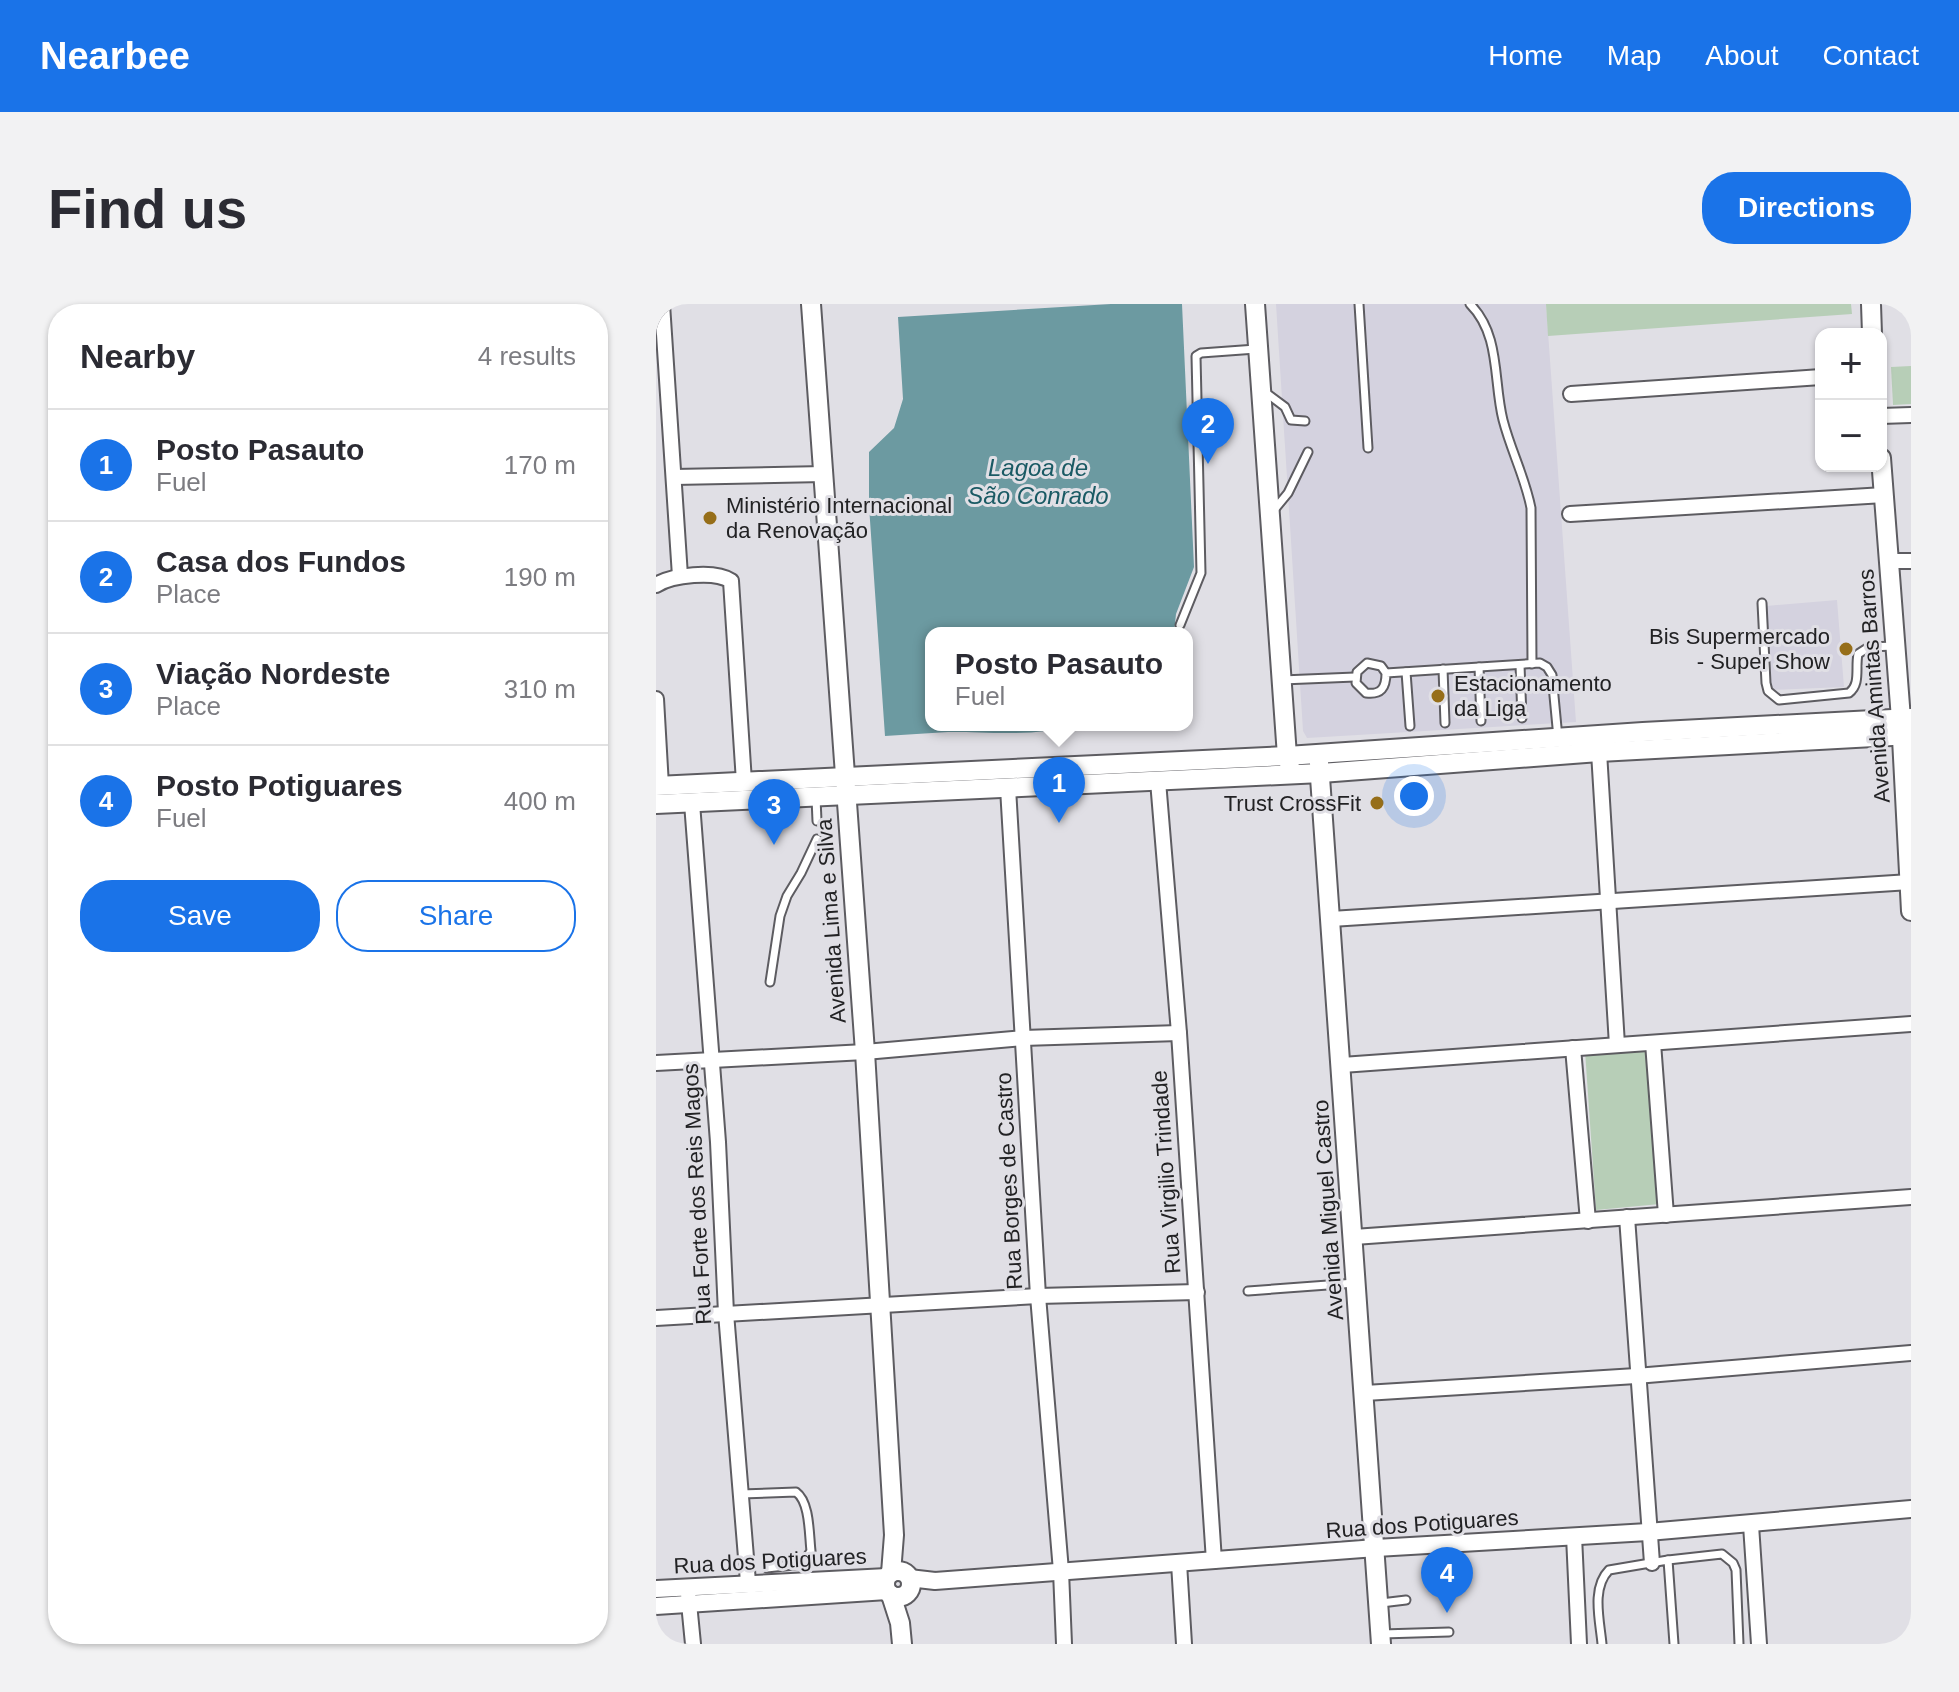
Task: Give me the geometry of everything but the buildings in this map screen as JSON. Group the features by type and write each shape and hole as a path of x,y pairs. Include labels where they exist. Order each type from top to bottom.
{"main road":[{"name":"Avenida Lima e Silva","path":"811,304 865,1052 902,1644"},
{"path":"1255,304 1281,680 1296,762"},
{"path":"1871,304 1872,328"},
{"name":"Avenida Amintas Barros","path":"1882,472 1896,646 1906,727 1911,911"},
{"path":"658,792 744,782 845,777 1296,762 1321,773 1906,727"},
{"path":"658,792 692,803 1158,781 1296,762 1558,738 1906,727"},
{"name":"Avenida Miguel Castro","path":"1321,773 1380,1639"}],"street":[{"path":"662,304 680,576"},
{"path":"1571,394 1815,377"},
{"path":"1887,416 1911,415"},
{"path":"674,477 824,474"},
{"path":"1570,514 1884,495"},
{"path":"1890,561 1911,561"},
{"path":"656,585 680,576 722,576 729,579 733,587 744,782"},
{"path":"656,699 658,792"},
{"path":"1599,752 1617,1045"},
{"name":"Rua Virgilio Trindade","path":"1158,781 1179,1033 1214,1561"},
{"name":"Rua Borges de Castro","path":"1008,788 1038,1296 1061,1571 1064,1644"},
{"name":"Rua Forte dos Reis Magos","path":"692,803 712,1060 726,1313 748,1582"},
{"path":"1331,919 1910,882"},
{"path":"1342,1065 1911,1024"},
{"path":"656,1063 865,1052 1023,1038 1179,1033"},
{"path":"1653,1043 1666,1215"},
{"path":"1573,1048 1588,1221"},
{"path":"1354,1237 1911,1197"},
{"path":"1627,1217 1636,1376 1652,1563"},
{"path":"656,1318 1038,1296 1197,1292"},
{"path":"1365,1393 1636,1376 1911,1353"},
{"name":"Rua dos Potiguares","path":"656,1589 689,1595 898,1584 1376,1548 1751,1525 1911,1509"},
{"path":"1751,1525 1759,1644"},
{"path":"1574,1536 1579,1644"},
{"path":"1179,1563 1184,1644"},
{"name":"Rua dos Potiguares","path":"656,1606 748,1582 898,1584"},
{"path":"689,1595 693,1644"}],"lane":[{"path":"1359,304 1368,448"},
{"path":"1470,304 1480,308 1489,331 1502,416 1527,487 1531,508 1532,664"},
{"path":"1180,625 1201,573 1196,356 1201,353 1258,349"},
{"path":"1261,389 1285,407 1291,420 1305,421"},
{"path":"1270,514 1288,493 1308,452"},
{"path":"1762,603 1766,683 1768,691 1779,700 1849,693 1857,683 1858,654 1869,647 1896,646"},
{"path":"1367,663 1381,666 1386,673 1386,684 1382,691 1366,693 1360,689 1355,677 1361,666 1367,663"},
{"path":"1386,673 1532,664 1547,667 1552,675 1558,738"},
{"path":"1520,665 1522,718"},
{"path":"1479,667 1481,721"},
{"path":"1443,669 1445,723"},
{"path":"1406,672 1410,726"},
{"path":"1281,680 1355,677"},
{"path":"816,798 817,821"},
{"path":"770,982 780,916 817,839"},
{"path":"1248,1291 1357,1282"},
{"path":"741,1494 796,1492 805,1504 811,1551 802,1564 767,1568"},
{"path":"1449,1566 1455,1543"},
{"path":"1602,1644 1598,1591 1602,1577 1609,1570 1722,1554 1736,1570 1739,1644"},
{"path":"1668,1560 1674,1644"},
{"path":"1378,1603 1406,1600"},
{"path":"1380,1639 1449,1632"}],"shaded area":[{"path":"1276,304 1546,304 1576,722 1307,738 1303,731"},
{"path":"1837,600 1844,687 1770,690 1766,606"}],"green space":[{"path":"1546,304 1851,304 1852,314 1548,336"},
{"path":"1911,366 1911,404 1893,405 1891,367"},
{"path":"1648,1047 1660,1204 1596,1210 1585,1051"}],"water":[{"name":"Lagoa de São Conrado","path":"1111,304 1182,304 1194,567 1176,614 1175,627 925,627 925,731 1042,731 885,736 869,506 869,452 894,428 903,399 898,317"}],"place":[{"name":"Casa dos Fundos","path":"1208,464"},
{"name":"Ministério Internacional da Renovação","path":"710,518"},
{"name":"Bis Supermercado - Super Show","path":"1846,649"},
{"name":"Estacionamento da Liga","path":"1438,696"},
{"name":"Trust CrossFit","path":"1377,803"},
{"name":"Posto Pasauto","path":"1059,823"},
{"name":"Viação Nordeste","path":"774,845"},
{"name":"Posto Potiguares","path":"1447,1613"}]}
